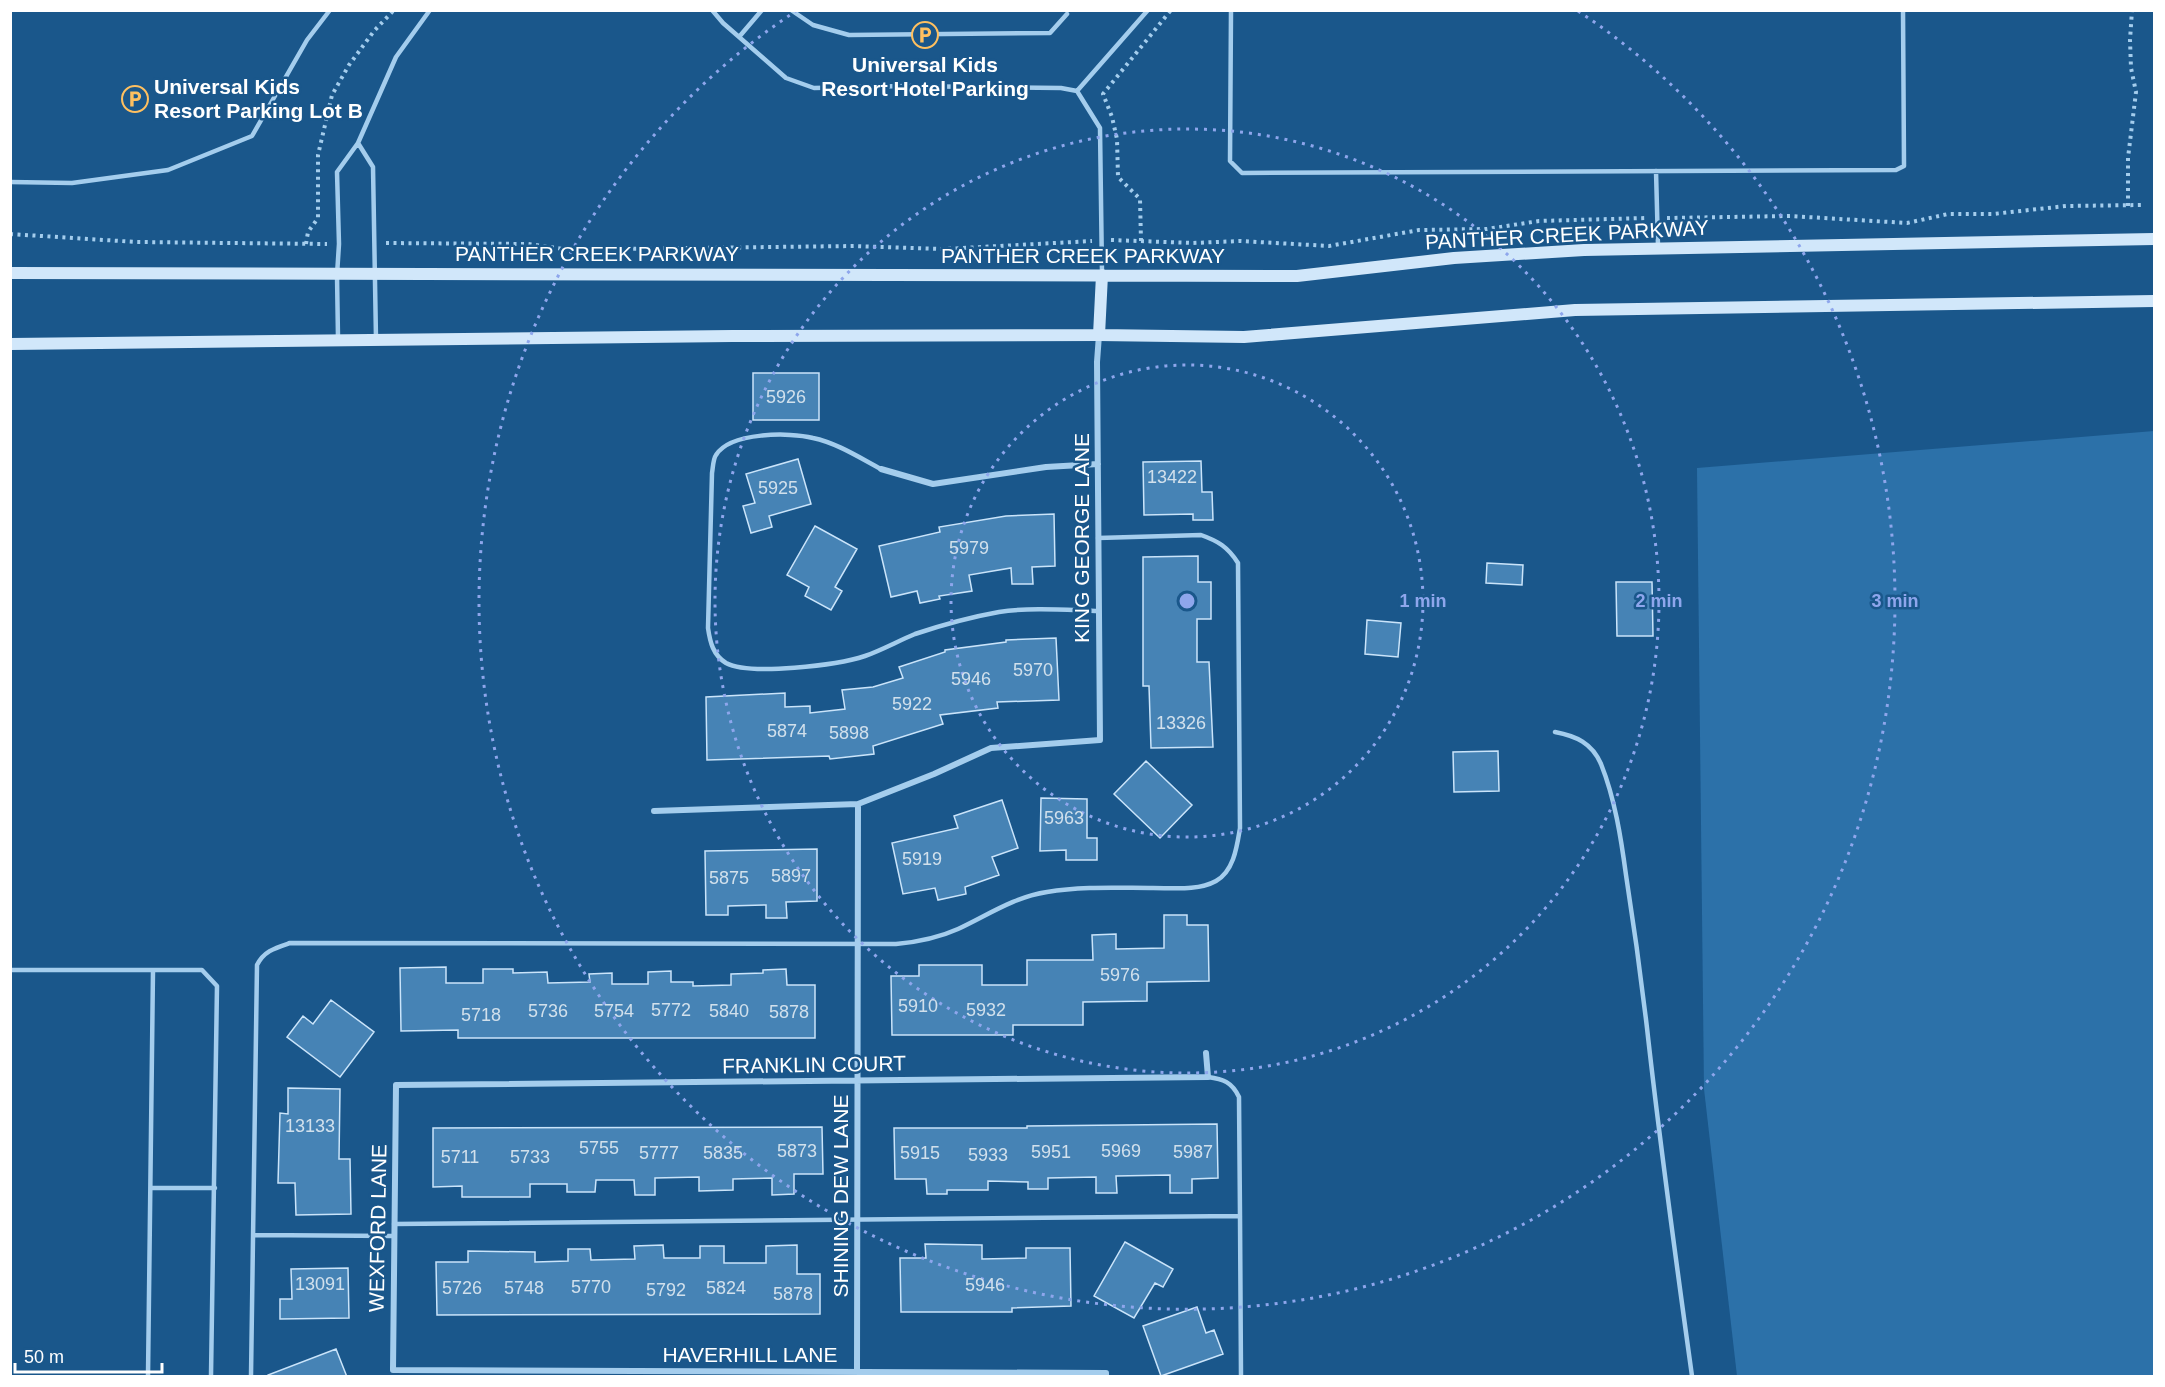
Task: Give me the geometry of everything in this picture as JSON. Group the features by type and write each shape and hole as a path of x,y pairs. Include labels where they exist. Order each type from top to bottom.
{"main road":[{"name":"PANTHER CREEK PARKWAY","path":"10,273 1297,276 1454,258 1584,249 2154,239"},
{"path":"1099,335 1102,275"},
{"path":"10,344 732,336 1244,337 1575,310 2154,301"}],"street":[{"name":"KING GEORGE LANE","path":"858,804 934,774 991,748 1100,740 1097,362 1099,335"},
{"path":"881,469 933,484 1046,466 1098,464"},
{"path":"654,811 858,804"},
{"name":"SHINING DEW LANE","path":"857,1372 858,804"},
{"path":"1206,1053 1208,1077"},
{"name":"FRANKLIN COURT","path":"396,1085 1208,1077"},
{"name":"WEXFORD LANE","path":"393,1370 396,1085"},
{"name":"HAVERHILL LANE","path":"393,1370 705,1374 857,1372 1106,1375"}],"lane":[{"path":"10,182 72,183 168,170 252,136 307,40 330,10"},
{"path":"338,340 339,244 336,172 358,143 396,57 430,10"},
{"path":"712,10 723,23 786,78 814,88 905,86 1050,88 1077,91"},
{"path":"739,37 762,10"},
{"path":"791,10 813,25 849,35 1050,33 1067,12"},
{"path":"1077,91 1148,10"},
{"path":"1231,10 1230,161 1242,173 1896,170 1904,166 1903,10"},
{"path":"1077,91 1100,128 1102,275"},
{"path":"358,143 373,167 376,340"},
{"path":"1656,171 1658,248"},
{"path":"881,469 812,437 754,436 731,444 715,455 712,473 708,628 710,642 725,662 739,668 812,667 866,655 956,621 1000,612 1039,609 1099,611"},
{"path":"251,1377 257,965 262,955 272,949 290,943 896,944 927,940 958,929 1020,898 1046,892 1079,888 1197,887 1216,881 1227,870 1236,852 1240,828 1238,563 1231,552 1217,540 1201,535 1098,538"},
{"path":"1555,732 1571,735 1587,743 1600,763 1619,833 1637,945 1665,1180 1692,1377"},
{"path":"10,970 202,970 217,986 211,1377"},
{"path":"148,1377 153,970"},
{"path":"1208,1077 1224,1079 1235,1088 1239,1096 1241,1377"},
{"path":"151,1188 215,1188"},
{"path":"394,1224 1239,1216"},
{"path":"253,1235 394,1236"}],"path":[{"path":"306,244 308,232 318,218 318,155 332,95 368,40 394,10"},
{"path":"1141,241 1140,199 1118,177 1117,139 1112,117 1102,94 1171,10"},
{"path":"2128,206 2128,158 2136,92 2131,68 2132,10"},
{"path":"1674,218 1790,216 1907,223 1948,214 1993,214 2066,206 2141,205"},
{"path":"1123,240 1192,243 1240,241 1329,246 1419,230 1487,229 1539,221 1630,218"},
{"path":"10,234 136,242 339,244"},
{"path":"375,243 528,244 576,249 854,246 944,249 1079,241"}],"shaded area":[{"path":"2154,431 2154,1376 1737,1376 1704,1089 1697,468"}],"building":[{"path":"753,373 819,373 819,420 753,420"},
{"path":"798,459 811,504 769,516 772,527 751,533 743,506 755,503 746,474"},
{"path":"1201,461 1202,492 1212,492 1213,520 1193,520 1193,514 1144,515 1143,462"},
{"path":"1054,514 1055,566 1032,567 1033,584 1012,584 1011,568 969,575 972,591 939,596 940,599 920,603 917,591 891,597 879,546 940,532 939,527 1006,516"},
{"path":"815,526 857,549 835,587 842,591 831,610 805,596 809,587 787,575"},
{"path":"1198,556 1198,582 1211,582 1211,619 1197,619 1197,662 1209,662 1213,747 1151,748 1149,686 1143,686 1143,557"},
{"path":"1487,563 1523,565 1522,585 1486,583"},
{"path":"1616,582 1652,582 1653,636 1617,636"},
{"path":"1367,620 1401,623 1398,657 1365,654"},
{"path":"1056,638 1059,700 997,702 998,708 940,715 943,724 873,746 874,754 830,759 829,756 707,760 706,697 785,693 785,707 810,706 810,713 845,709 842,690 873,687 903,678 899,667 945,652 945,650 1006,642 1006,640"},
{"path":"1498,751 1499,791 1454,792 1453,752"},
{"path":"1146,761 1192,805 1160,838 1114,794"},
{"path":"1041,798 1087,799 1087,838 1097,838 1097,860 1066,860 1066,850 1040,851"},
{"path":"1002,800 1018,848 992,857 999,875 965,887 966,894 938,900 935,888 903,894 892,843 958,828 954,816"},
{"path":"817,849 817,901 786,902 787,918 766,918 766,905 728,906 728,915 706,915 705,851"},
{"path":"1164,915 1187,915 1187,925 1208,925 1209,981 1147,982 1147,1001 1083,1002 1083,1025 1013,1025 1013,1035 892,1035 891,976 919,976 919,965 982,965 982,985 1027,985 1027,960 1093,960 1092,935 1116,934 1116,949 1164,948"},
{"path":"446,967 446,983 483,983 483,969 513,969 513,973 547,972 548,983 590,982 589,974 612,973 612,984 648,984 648,972 671,971 671,982 693,982 693,986 731,985 731,974 763,973 763,970 786,969 787,985 815,985 815,1038 458,1038 458,1030 401,1031 400,968"},
{"path":"331,1000 374,1032 340,1077 287,1037 303,1016 313,1024"},
{"path":"288,1088 340,1089 339,1159 350,1159 351,1214 296,1215 295,1183 278,1183 280,1113 288,1114"},
{"path":"1217,1124 1218,1178 1192,1179 1192,1193 1170,1193 1170,1175 1116,1176 1117,1193 1096,1193 1096,1177 1048,1178 1048,1189 1028,1189 1028,1182 988,1181 988,1190 947,1190 947,1194 927,1194 926,1179 895,1179 894,1128"},
{"path":"822,1127 823,1174 794,1174 794,1194 772,1195 772,1178 733,1179 733,1190 699,1191 699,1177 655,1178 655,1195 635,1195 634,1180 596,1180 595,1192 567,1192 567,1184 530,1184 530,1197 462,1197 462,1186 433,1187 433,1128"},
{"path":"1125,1242 1173,1269 1163,1287 1155,1283 1134,1318 1094,1296"},
{"path":"925,1244 982,1245 982,1259 1026,1258 1026,1248 1070,1248 1071,1306 1012,1308 1012,1312 901,1312 900,1258 926,1258"},
{"path":"663,1245 664,1258 700,1258 700,1246 724,1246 724,1263 766,1263 766,1246 797,1245 797,1274 820,1274 820,1314 437,1315 436,1262 468,1262 468,1251 535,1252 535,1262 568,1261 568,1249 590,1249 591,1260 635,1259 634,1246"},
{"path":"348,1268 349,1318 280,1319 280,1299 292,1299 291,1269"},
{"path":"1197,1307 1206,1333 1214,1330 1223,1354 1161,1376 1143,1326"},
{"path":"336,1349 347,1377 268,1377 268,1375"}],"place":[{"name":"Universal Kids Resort Hotel Parking","path":"925,35"},
{"name":"Universal Kids Resort Parking Lot B","path":"135,99"}]}
